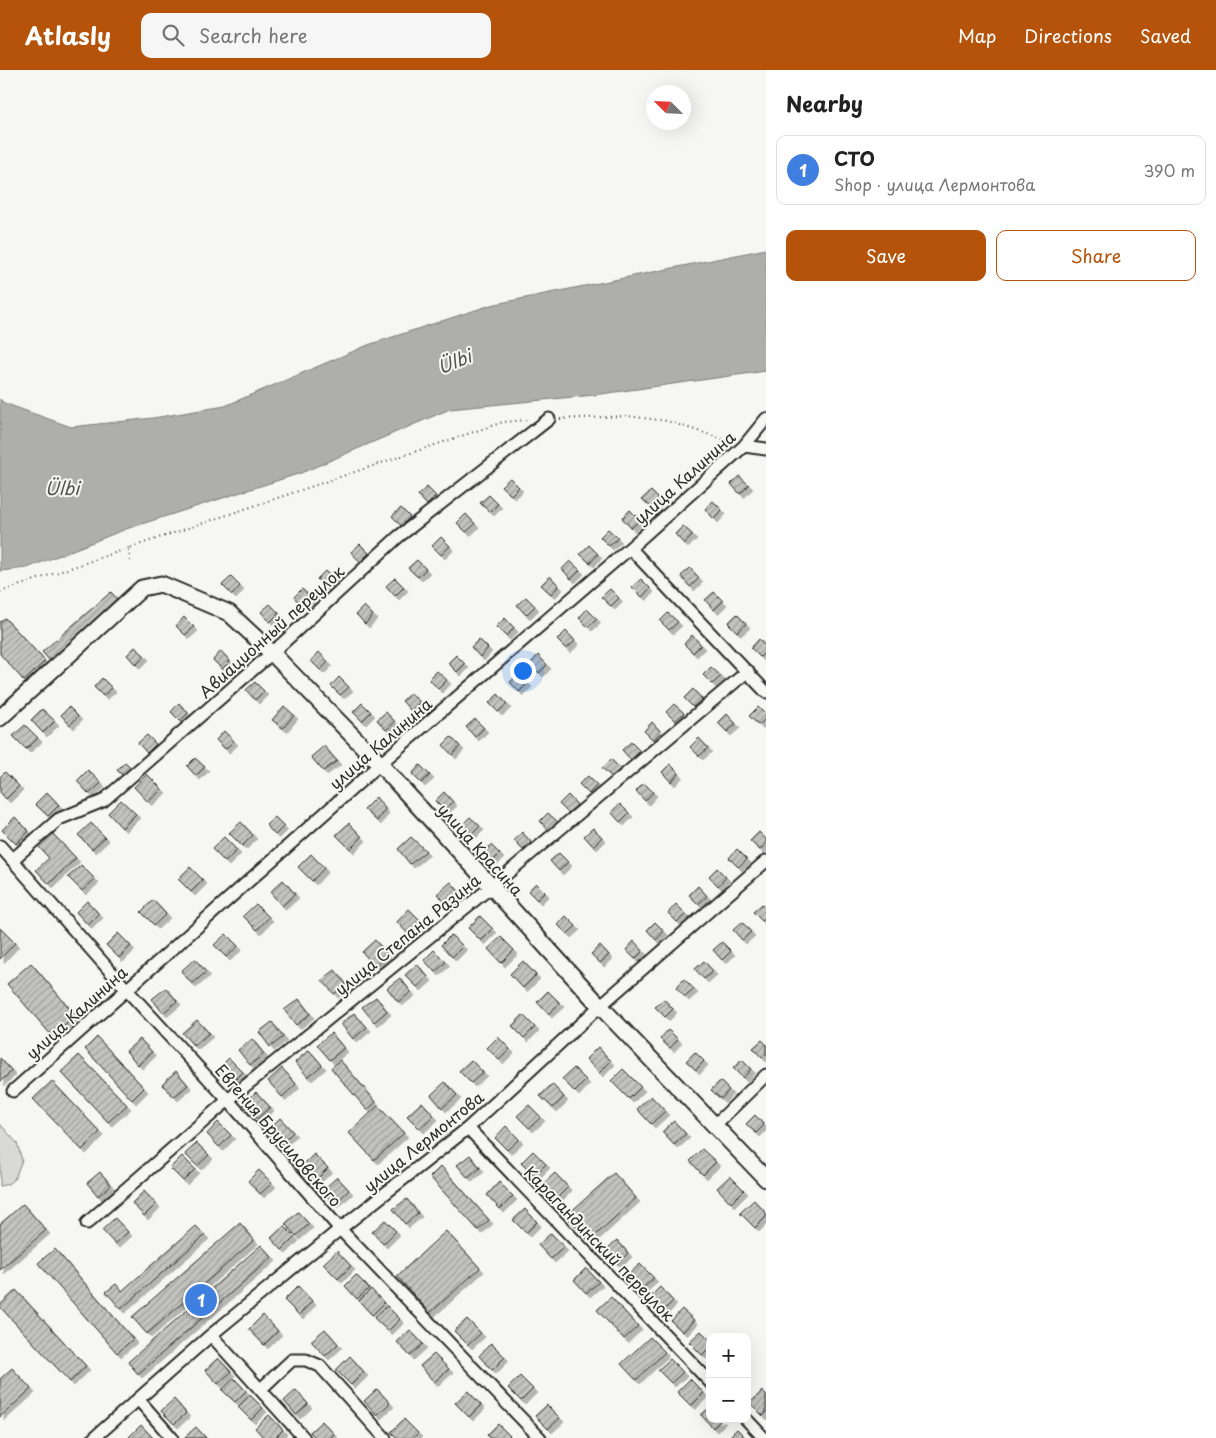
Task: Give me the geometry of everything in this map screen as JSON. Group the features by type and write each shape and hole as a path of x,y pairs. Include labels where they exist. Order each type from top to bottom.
{"street":[{"name":"Авиационный переулок","path":"12,860 59,819 102,801 272,653 398,536 549,419"},
{"name":"улица Калинина","path":"13,1091 380,764 630,548 744,446 766,419"},
{"path":"744,446 766,449"},
{"path":"630,548 766,692"},
{"name":"улица Красина","path":"0,718 142,588 161,584 229,613 272,653 380,764 600,1006 766,1179"},
{"name":"улица Степана Разина","path":"87,1223 228,1100 491,887 748,671"},
{"name":"Евгения Брусиловского","path":"0,846 126,989 228,1100 340,1230 540,1438"},
{"name":"улица Лермонтова","path":"94,1438 211,1335 468,1128 600,1006 766,861"},
{"path":"715,1125 766,1075"},
{"name":"Карагандинский переулок","path":"468,1128 706,1378"},
{"path":"211,1335 304,1438"},
{"path":"260,1390 292,1360 306,1360 320,1366 385,1438"},
{"path":"138,1399 172,1438"},
{"path":"750,1423 764,1438"}],"path":[{"path":"0,592 503,422 628,416 667,421 744,446"},
{"path":"130,548 130,561"}],"shaded area":[{"path":"0,1124 17,1143 22,1160 15,1178 8,1184 0,1186"}],"water":[{"name":"Ülbi","path":"766,249 766,371 594,395 450,409 301,473 126,529 27,568 0,571 0,399 4,403 71,427 153,418 225,406 368,345 491,305"}],"building":[{"path":"739,476 749,485 740,494 731,484"},
{"path":"510,478 519,487 511,495 501,486"},
{"path":"427,487 436,496 427,505 418,495"},
{"path":"651,491 660,500 652,508 642,499"},
{"path":"489,495 498,504 490,512 480,503"},
{"path":"713,501 722,510 714,519 705,509"},
{"path":"401,508 410,517 401,526 392,516"},
{"path":"630,510 640,520 631,528 622,518"},
{"path":"466,514 475,524 466,532 457,523"},
{"path":"683,526 693,535 684,544 675,534"},
{"path":"608,529 618,538 609,546 600,537"},
{"path":"441,537 450,546 441,555 432,546"},
{"path":"360,544 369,553 360,562 351,552"},
{"path":"589,545 598,554 590,563 580,554"},
{"path":"417,560 426,569 418,577 408,568"},
{"path":"570,561 580,570 571,579 562,569"},
{"path":"690,568 699,578 690,587 681,576"},
{"path":"325,571 335,580 326,589 317,579"},
{"path":"550,576 559,586 551,594 541,585"},
{"path":"231,577 240,586 232,595 222,585"},
{"path":"395,578 404,587 395,596 386,586"},
{"path":"641,579 650,588 642,597 632,587"},
{"path":"302,589 312,598 303,607 294,597"},
{"path":"610,589 619,598 611,606 601,597"},
{"path":"111,592 120,603 51,662 42,652"},
{"path":"714,592 723,601 714,610 705,600"},
{"path":"526,597 535,606 526,615 517,605"},
{"path":"270,604 279,613 270,622 261,612"},
{"path":"364,606 373,615 365,624 356,614"},
{"path":"587,609 597,619 588,627 579,618"},
{"path":"668,613 678,622 669,630 660,621"},
{"path":"737,614 746,624 737,632 728,623"},
{"path":"184,617 194,627 185,635 176,626"},
{"path":"5,618 45,661 24,681 0,654 0,622"},
{"path":"505,618 514,628 506,636 496,627"},
{"path":"566,631 575,641 566,649 557,640"},
{"path":"692,635 701,645 693,653 684,644"},
{"path":"479,639 488,648 480,657 471,647"},
{"path":"759,639 766,647 766,651 760,657 751,648"},
{"path":"135,647 145,656 136,665 127,655"},
{"path":"221,651 230,661 222,669 213,660"},
{"path":"319,652 328,662 320,670 311,661"},
{"path":"456,655 465,664 457,672 448,663"},
{"path":"538,655 547,665 539,673 530,664"},
{"path":"711,667 721,676 712,684 703,675"},
{"path":"437,671 447,680 438,689 429,679"},
{"path":"519,674 528,683 519,692 510,682"},
{"path":"339,677 349,687 340,695 331,686"},
{"path":"102,678 112,688 103,696 94,687"},
{"path":"255,682 264,691 255,700 246,690"},
{"path":"693,689 702,699 693,707 684,698"},
{"path":"410,693 420,702 411,711 402,701"},
{"path":"498,694 507,704 498,712 489,703"},
{"path":"179,703 188,713 180,721 171,712"},
{"path":"362,703 371,712 362,721 353,712"},
{"path":"674,704 684,713 675,721 666,712"},
{"path":"284,706 294,715 283,728 272,720"},
{"path":"69,707 78,716 70,725 61,715"},
{"path":"758,707 766,715 766,718 759,725 749,716"},
{"path":"42,709 55,721 43,733 31,720"},
{"path":"386,712 395,722 386,730 377,720"},
{"path":"727,714 736,724 727,732 718,723"},
{"path":"475,719 484,728 475,737 466,727"},
{"path":"652,722 661,732 653,740 644,731"},
{"path":"25,725 38,738 26,749 13,736"},
{"path":"224,731 234,741 225,749 216,740"},
{"path":"147,735 156,744 147,753 138,743"},
{"path":"451,737 460,746 452,755 443,745"},
{"path":"699,738 708,748 699,756 690,747"},
{"path":"631,742 640,751 631,760 622,750"},
{"path":"324,746 337,761 323,771 311,757"},
{"path":"195,758 205,767 196,776 187,766"},
{"path":"611,759 620,769 612,777 602,768"},
{"path":"125,762 135,771 126,779 117,770"},
{"path":"670,764 679,773 671,782 662,772"},
{"path":"420,765 430,775 421,783 412,774"},
{"path":"88,770 101,783 89,794 77,781"},
{"path":"5,772 19,786 6,799 0,792 0,777"},
{"path":"147,774 162,789 148,802 134,787"},
{"path":"588,776 597,785 589,794 579,784"},
{"path":"644,783 653,792 645,801 636,791"},
{"path":"47,792 59,805 48,816 35,804"},
{"path":"444,792 453,802 444,810 435,801"},
{"path":"568,795 577,805 568,813 559,804"},
{"path":"376,797 385,809 377,821 364,809"},
{"path":"121,800 136,814 122,828 108,813"},
{"path":"620,804 629,813 620,822 611,812"},
{"path":"548,813 558,822 549,831 540,821"},
{"path":"15,817 29,831 16,844 2,830"},
{"path":"275,817 284,826 275,835 266,825"},
{"path":"470,817 480,826 471,835 462,825"},
{"path":"241,822 253,835 242,846 229,833"},
{"path":"91,823 105,837 92,849 78,835"},
{"path":"349,823 362,837 350,849 336,835"},
{"path":"593,828 602,837 593,846 584,836"},
{"path":"522,832 531,842 523,850 514,841"},
{"path":"759,832 766,839 766,844 760,850 750,841"},
{"path":"52,833 76,858 49,884 36,870 49,858 38,846"},
{"path":"224,837 237,850 225,862 212,849"},
{"path":"411,837 426,851 410,864 398,849"},
{"path":"491,845 500,854 491,863 482,853"},
{"path":"737,849 747,859 738,867 729,858"},
{"path":"559,853 568,862 559,871 550,861"},
{"path":"311,854 324,868 312,881 298,867"},
{"path":"81,865 95,879 82,891 68,877"},
{"path":"190,867 203,880 191,892 178,879"},
{"path":"717,868 726,877 718,886 709,876"},
{"path":"283,880 295,894 282,906 270,892"},
{"path":"451,882 460,893 447,904 437,894"},
{"path":"536,883 545,892 537,900 528,891"},
{"path":"698,886 707,896 698,904 689,895"},
{"path":"153,900 166,914 154,925 141,912"},
{"path":"87,901 99,914 88,925 76,912"},
{"path":"256,904 269,917 257,930 243,916"},
{"path":"676,904 686,914 677,922 668,913"},
{"path":"762,904 766,908 766,918 762,921 753,912"},
{"path":"409,909 423,923 410,936 397,922"},
{"path":"480,916 493,929 481,941 468,928"},
{"path":"566,916 576,926 567,934 558,925"},
{"path":"655,922 664,931 656,940 647,930"},
{"path":"742,922 751,932 742,940 733,930"},
{"path":"0,928 15,943 0,959"},
{"path":"118,933 131,946 119,958 106,945"},
{"path":"226,934 238,946 226,957 214,945"},
{"path":"451,935 463,946 452,957 441,945"},
{"path":"501,937 514,950 501,963 488,949"},
{"path":"375,940 387,954 375,966 362,952"},
{"path":"634,941 643,951 635,959 626,950"},
{"path":"722,942 731,951 722,960 713,950"},
{"path":"600,945 609,955 600,963 591,954"},
{"path":"434,950 446,962 435,972 424,960"},
{"path":"195,959 206,972 192,984 181,971"},
{"path":"523,961 536,975 523,988 510,974"},
{"path":"704,961 713,971 704,979 695,969"},
{"path":"31,963 76,1016 52,1036 7,984"},
{"path":"417,964 428,977 417,987 405,975"},
{"path":"335,970 346,984 334,994 322,980"},
{"path":"400,978 411,992 398,1002 387,988"},
{"path":"684,979 694,989 685,997 676,988"},
{"path":"166,988 177,1001 163,1013 152,999"},
{"path":"548,991 560,1003 548,1014 537,1002"},
{"path":"376,997 387,1011 374,1022 362,1007"},
{"path":"299,999 310,1014 296,1025 284,1010"},
{"path":"664,999 673,1009 665,1017 655,1007"},
{"path":"354,1013 367,1027 353,1039 341,1024"},
{"path":"523,1015 535,1027 524,1038 512,1026"},
{"path":"197,1020 209,1033 194,1046 182,1033"},
{"path":"272,1022 283,1037 270,1047 259,1032"},
{"path":"668,1030 678,1039 670,1048 660,1039"},
{"path":"331,1033 344,1048 330,1060 317,1045"},
{"path":"97,1037 144,1088 132,1100 85,1049"},
{"path":"498,1037 510,1049 499,1060 487,1048"},
{"path":"140,1039 152,1052 138,1065 126,1051"},
{"path":"252,1039 264,1054 250,1065 238,1050"},
{"path":"762,1040 766,1044 766,1054 762,1058 753,1048"},
{"path":"598,1047 611,1061 599,1073 586,1059"},
{"path":"309,1050 322,1065 308,1077 295,1062"},
{"path":"695,1052 704,1061 696,1070 686,1061"},
{"path":"79,1055 127,1105 108,1122 61,1072"},
{"path":"0,1058 12,1071 0,1082"},
{"path":"229,1058 243,1072 230,1085 216,1071"},
{"path":"340,1060 376,1102 367,1110 331,1068"},
{"path":"471,1060 483,1072 471,1083 459,1071"},
{"path":"742,1060 751,1069 743,1078 733,1068"},
{"path":"282,1068 296,1084 282,1097 268,1081"},
{"path":"574,1068 586,1080 575,1092 562,1079"},
{"path":"623,1069 641,1087 629,1099 611,1081"},
{"path":"176,1071 188,1085 174,1097 162,1084"},
{"path":"52,1081 100,1132 82,1150 33,1099"},
{"path":"720,1081 729,1090 721,1099 711,1090"},
{"path":"445,1082 457,1095 442,1108 431,1095"},
{"path":"552,1084 564,1097 553,1108 540,1096"},
{"path":"256,1092 270,1107 257,1119 243,1105"},
{"path":"651,1096 665,1111 651,1124 637,1109"},
{"path":"422,1102 434,1116 420,1129 407,1116"},
{"path":"529,1105 541,1117 529,1128 517,1116"},
{"path":"378,1106 404,1133 374,1160 349,1133"},
{"path":"755,1115 764,1125 756,1133 746,1124"},
{"path":"280,1118 293,1132 280,1145 267,1131"},
{"path":"674,1121 686,1134 674,1145 662,1132"},
{"path":"218,1122 231,1135 219,1147 207,1134"},
{"path":"506,1126 519,1139 507,1150 495,1138"},
{"path":"197,1143 209,1155 197,1166 185,1154"},
{"path":"702,1149 716,1162 703,1175 690,1161"},
{"path":"533,1151 546,1164 534,1176 521,1163"},
{"path":"314,1154 328,1168 315,1181 301,1167"},
{"path":"470,1155 480,1168 468,1178 457,1165"},
{"path":"182,1156 195,1169 183,1181 170,1168"},
{"path":"441,1166 489,1220 478,1230 430,1177"},
{"path":"259,1170 272,1183 260,1194 248,1181"},
{"path":"100,1172 111,1185 98,1196 87,1183"},
{"path":"555,1173 568,1187 556,1199 542,1185"},
{"path":"614,1173 636,1198 589,1241 566,1216"},
{"path":"730,1176 744,1190 731,1203 717,1188"},
{"path":"337,1177 349,1190 334,1204 322,1191"},
{"path":"499,1182 513,1196 500,1209 487,1195"},
{"path":"144,1191 156,1204 144,1216 132,1203"},
{"path":"407,1199 418,1213 405,1224 393,1209"},
{"path":"754,1200 766,1213 766,1217 755,1228 740,1213"},
{"path":"23,1204 46,1230 0,1270 0,1224"},
{"path":"525,1209 537,1222 526,1233 513,1220"},
{"path":"298,1212 309,1224 296,1236 285,1224"},
{"path":"115,1218 128,1232 115,1244 102,1230"},
{"path":"385,1220 396,1231 383,1244 372,1232"},
{"path":"240,1223 254,1240 147,1334 132,1317"},
{"path":"196,1226 205,1235 121,1309 106,1292 116,1284 122,1291"},
{"path":"284,1226 295,1237 282,1250 271,1238"},
{"path":"446,1231 480,1268 430,1313 397,1276"},
{"path":"551,1233 564,1247 551,1259 538,1245"},
{"path":"617,1240 628,1253 617,1264 605,1251"},
{"path":"261,1245 272,1257 138,1374 128,1362"},
{"path":"55,1249 133,1339 117,1353 38,1263"},
{"path":"337,1251 351,1266 338,1279 323,1264"},
{"path":"640,1264 654,1278 641,1290 627,1276"},
{"path":"586,1268 599,1282 586,1293 574,1280"},
{"path":"356,1275 369,1288 357,1299 345,1286"},
{"path":"298,1286 312,1301 299,1315 284,1300"},
{"path":"660,1287 673,1301 661,1313 648,1299"},
{"path":"371,1289 384,1303 372,1315 359,1301"},
{"path":"16,1290 86,1366 70,1382 0,1307"},
{"path":"611,1297 638,1326 624,1339 597,1310"},
{"path":"387,1306 400,1319 388,1331 374,1318"},
{"path":"682,1309 694,1320 683,1332 671,1321"},
{"path":"263,1315 278,1331 264,1345 249,1329"},
{"path":"467,1319 481,1333 468,1345 454,1331"},
{"path":"325,1329 338,1344 325,1356 311,1341"},
{"path":"410,1330 423,1344 410,1356 397,1342"},
{"path":"701,1331 706,1336 706,1351 702,1355 689,1342"},
{"path":"650,1337 665,1352 636,1380 621,1364"},
{"path":"491,1343 505,1357 492,1370 479,1356"},
{"path":"434,1354 449,1369 434,1382 420,1366"},
{"path":"350,1356 364,1372 351,1385 336,1370"},
{"path":"218,1358 231,1372 218,1384 205,1370"},
{"path":"670,1359 683,1372 671,1383 658,1370"},
{"path":"12,1368 31,1389 0,1417 0,1379"},
{"path":"520,1376 533,1389 521,1401 508,1388"},
{"path":"234,1378 246,1391 235,1402 222,1390"},
{"path":"690,1379 704,1393 691,1406 677,1392"},
{"path":"377,1389 390,1403 377,1415 364,1401"},
{"path":"296,1390 308,1404 296,1415 284,1401"},
{"path":"468,1391 481,1405 469,1417 455,1403"},
{"path":"762,1391 766,1395 766,1413 763,1416 751,1402"},
{"path":"250,1395 263,1408 251,1420 238,1407"},
{"path":"174,1399 186,1413 174,1424 161,1411"},
{"path":"547,1405 560,1418 548,1429 535,1416"},
{"path":"706,1411 706,1420 701,1415"},
{"path":"269,1415 283,1430 275,1438 264,1438 255,1428"},
{"path":"404,1419 418,1433 413,1438 397,1438 391,1432"},
{"path":"322,1421 334,1434 330,1438 316,1438 310,1432"},
{"path":"708,1423 718,1423 713,1428"},
{"path":"498,1424 510,1436 508,1438 490,1438 487,1435"},
{"path":"141,1425 153,1438 129,1437"},
{"path":"196,1427 206,1438 184,1438"},
{"path":"737,1429 746,1438 728,1438"}],"place":[{"name":"СТО","path":"201,1300"}]}
